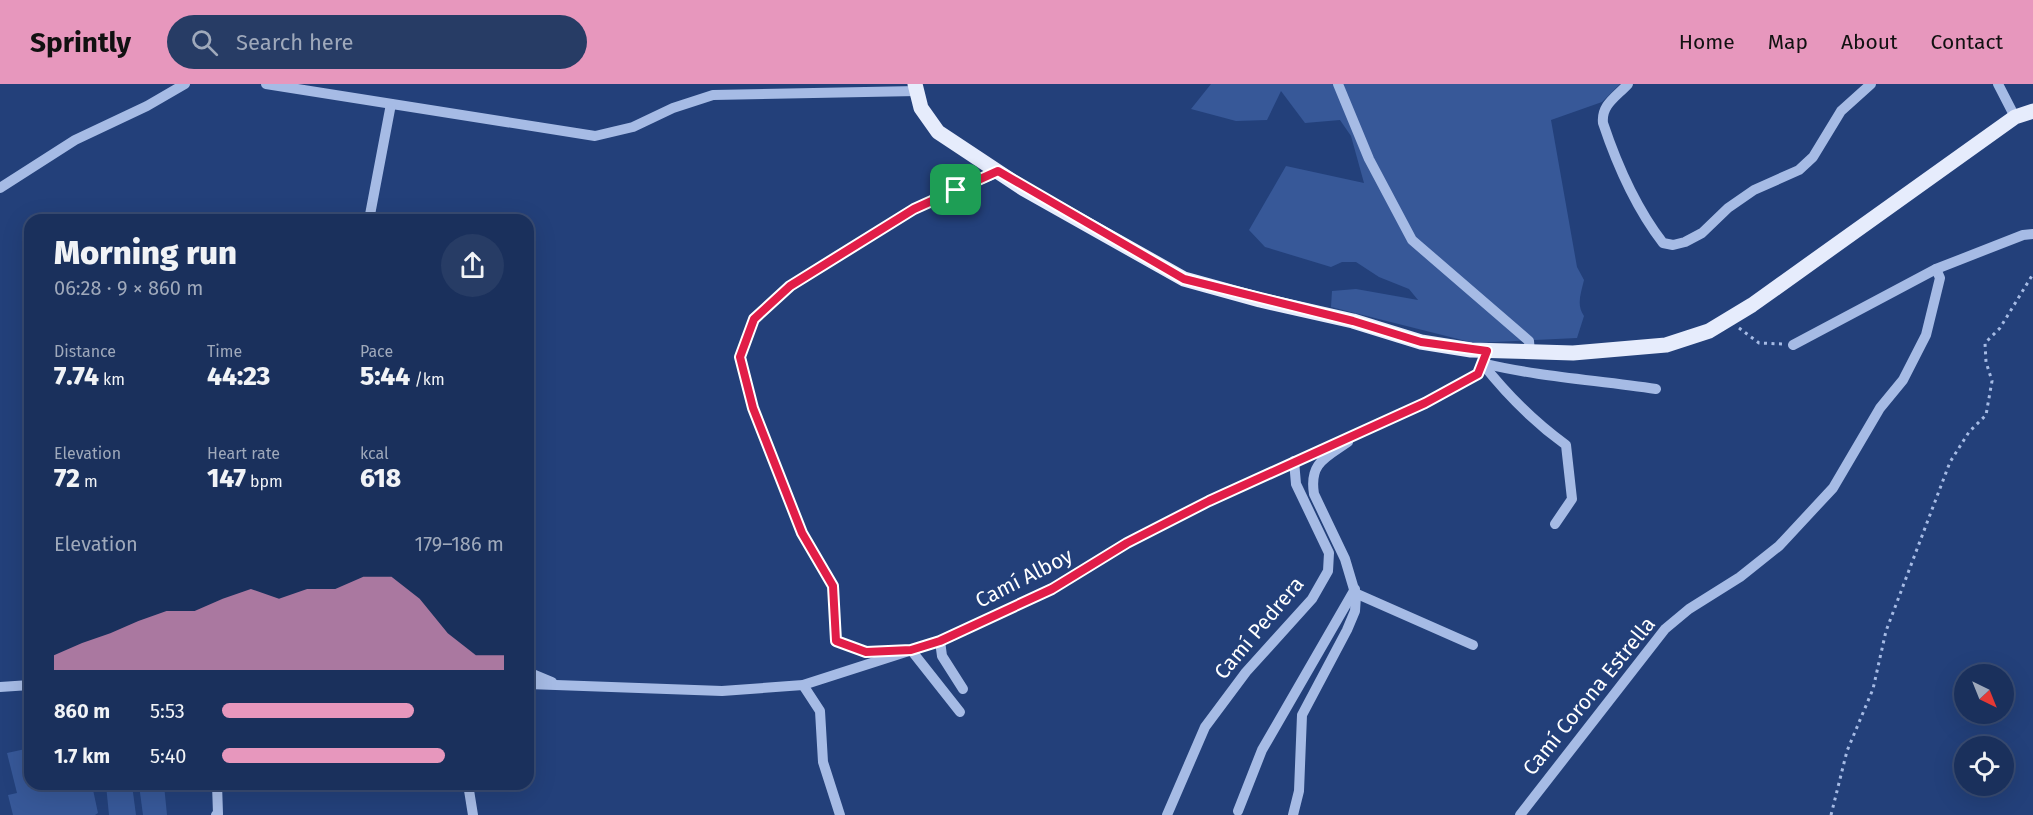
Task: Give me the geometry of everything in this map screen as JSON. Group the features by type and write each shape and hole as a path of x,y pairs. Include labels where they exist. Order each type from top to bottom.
{"main road":[{"path":"916,88 921,108 938,132 998,171 1184,279 1485,357 1530,352 1573,353 1666,345 1708,331 1752,305 2015,117 2033,111"}],"street":[{"path":"0,188 75,140 147,106 185,84"},
{"path":"266,84 595,136 633,127 673,108 713,95 916,88"},
{"path":"1338,84 1369,159 1412,240 1529,341 1530,352"},
{"path":"1628,84 1607,104 1602,113 1603,123 1627,183 1652,229 1663,243 1672,245 1685,242 1702,232 1728,208 1754,190 1799,170 1813,157 1841,111 1871,84"},
{"path":"1998,84 2015,117"},
{"path":"370,214 391,104"},
{"path":"960,712 911,650 866,652 836,641 833,586 802,533 753,408 740,357 754,319 790,286 914,209 998,171"},
{"path":"1793,345 1936,269 2023,235 2033,234"},
{"name":"Camí Corona Estrella","path":"1520,815 1665,628 1689,609 1740,578 1779,546 1833,488 1881,408 1903,380 1926,335 1940,278 1936,269"},
{"path":"1485,357 1517,371 1656,388"},
{"path":"1485,357 1509,397 1531,419 1566,445 1572,499 1555,524"},
{"name":"Camí Alboy","path":"534,684 722,691 803,685 940,641 1052,589 1127,543 1294,461 1425,403 1478,374 1485,357"},
{"path":"1293,815 1299,791 1302,715 1347,630 1355,610 1355,591 1345,559 1314,494 1312,480 1316,466 1326,457 1377,424"},
{"name":"Camí Pedrera","path":"1167,815 1205,726 1246,672 1312,599 1328,571 1329,553 1296,484 1294,461"},
{"path":"1355,591 1473,645"},
{"path":"1238,811 1262,750 1355,591"},
{"path":"940,641 942,656 963,688"},
{"path":"534,674 561,685"},
{"path":"0,687 24,685"},
{"path":"803,685 820,711 823,762 840,815"},
{"path":"216,815 218,814 217,790"},
{"path":"469,790 473,815"}],"path":[{"path":"1831,815 1847,751 1873,689 1886,631 1950,462 1969,432 1986,415 1992,381 1986,362 1985,343 2000,328 2033,274"},
{"path":"1728,320 1759,343 1793,345"}],"shaded area":[{"path":"1211,84 1620,84 1602,102 1551,120 1577,267 1584,280 1580,303 1584,316 1577,338 1474,343 1331,307 1332,291 1356,289 1418,300 1409,289 1379,277 1356,262 1342,262 1331,267 1265,247 1249,230 1286,166 1364,183 1351,136 1340,120 1305,123 1281,91 1267,120 1236,121 1191,109"},
{"path":"24,749 24,790 93,790 98,813 95,815 13,815 8,795 17,793 7,753"},
{"path":"106,790 133,790 136,815 109,815"},
{"path":"140,790 164,790 167,815 143,815"}],"route":[{"path":"998,171 1024,189 1184,279 1260,300 1353,321 1421,342 1487,351 1478,374 1425,403 1306,455 1209,501 1127,543 1052,589 940,641 911,650 866,652 836,641 833,586 802,533 753,408 740,357 754,319 790,286 914,209 956,190 998,171"}]}
